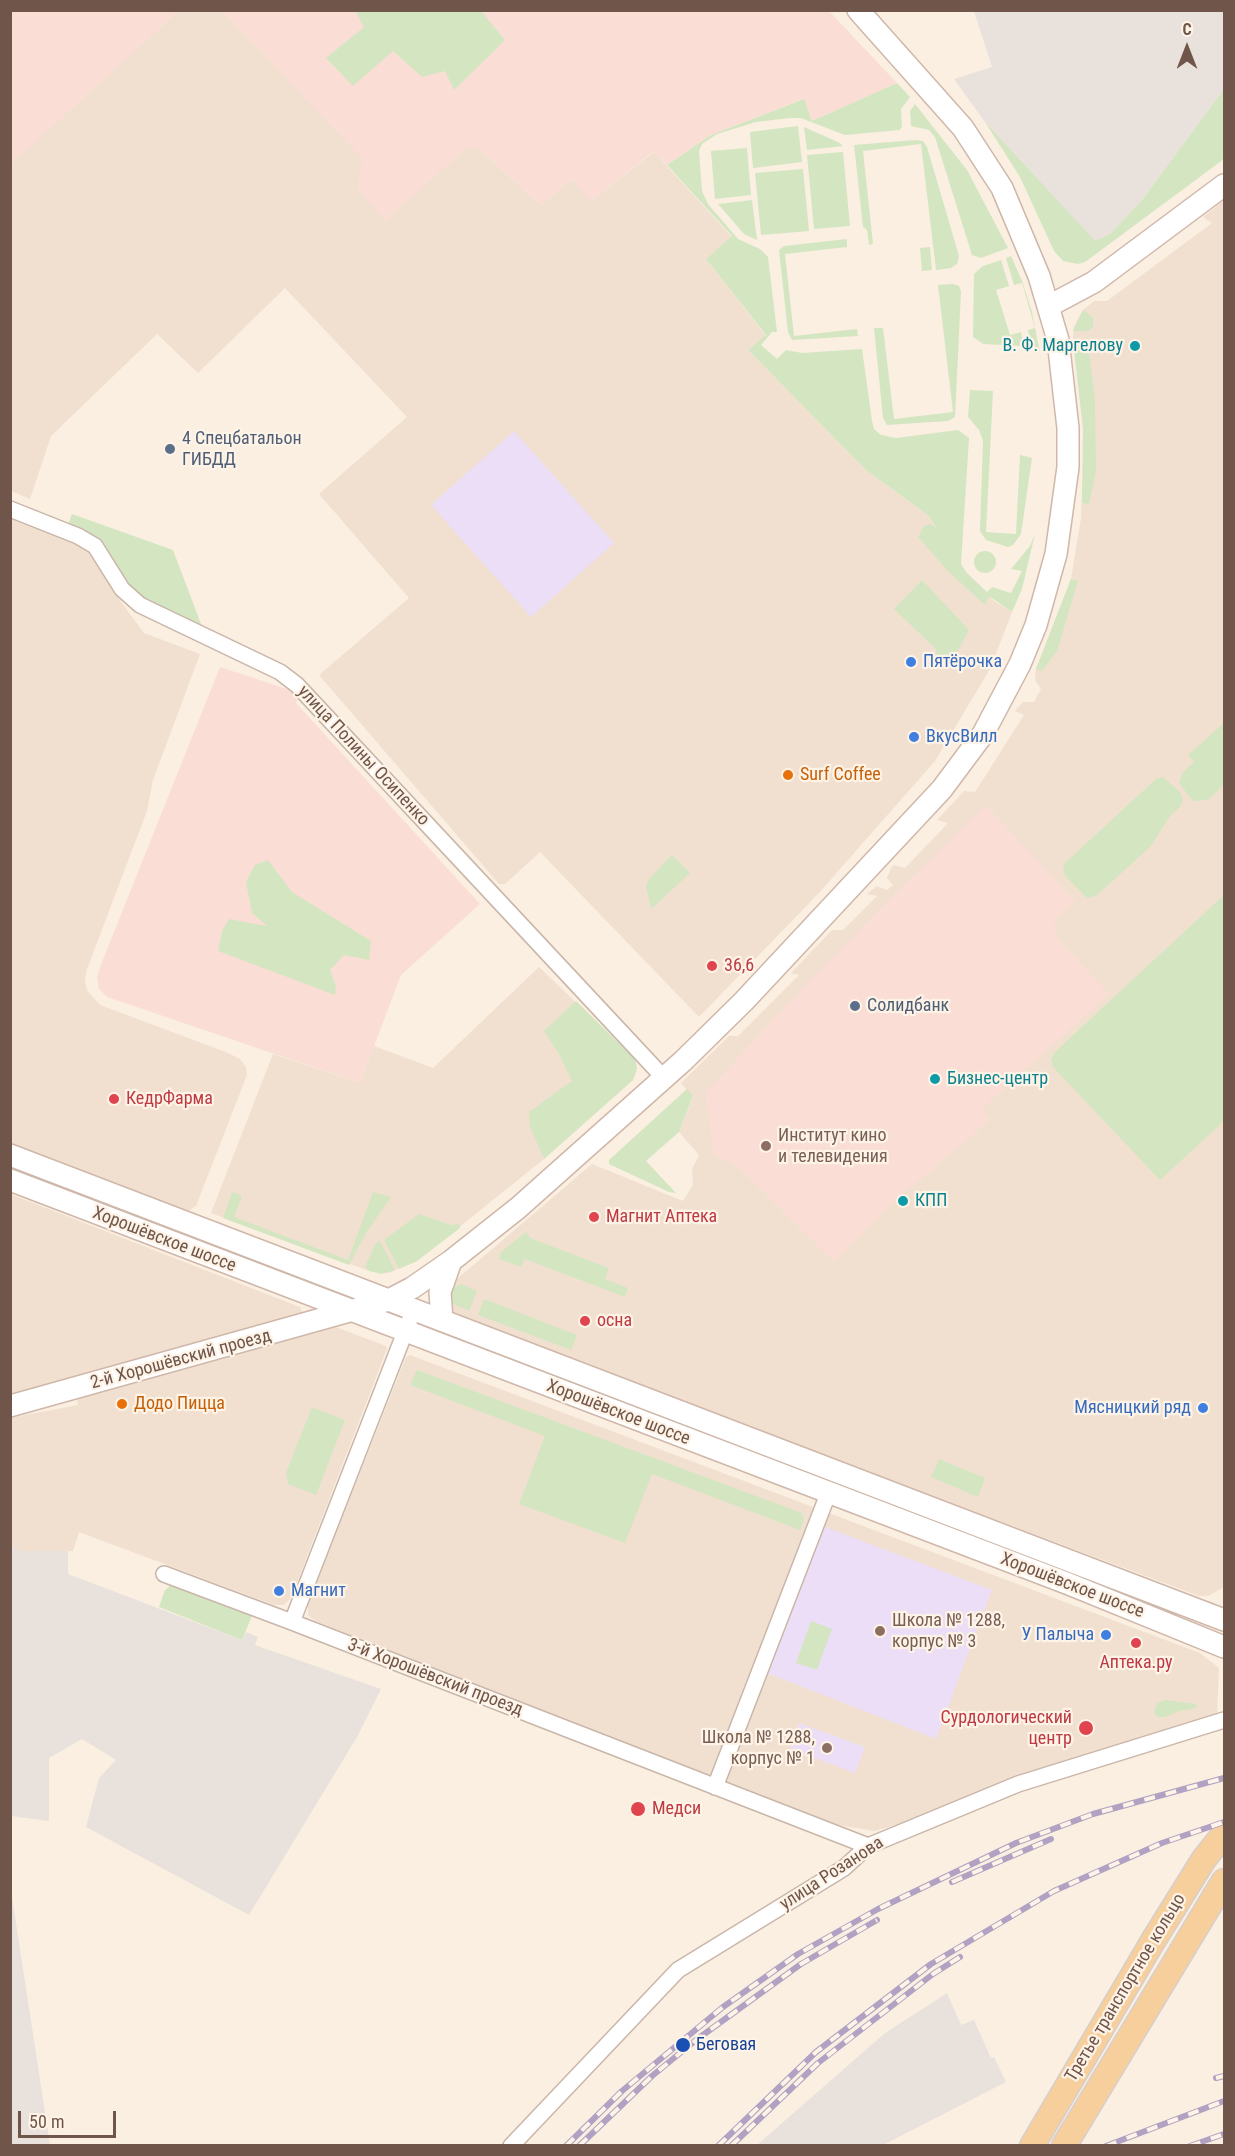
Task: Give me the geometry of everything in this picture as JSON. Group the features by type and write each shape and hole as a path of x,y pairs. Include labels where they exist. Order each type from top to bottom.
{"main road":[{"name":"2-й Хорошёвский проезд","path":"10,1406 389,1300 412,1288 451,1261 518,1208 664,1078 744,1001 942,789 983,734 1011,685 1036,626 1063,515 1068,467 1064,386 1058,340 1049,306 1014,212 984,158 929,87 858,10"},
{"path":"1049,306 1094,282 1224,185"},
{"name":"Хорошёвское шоссе","path":"10,1155 1224,1620"},
{"name":"Хорошёвское шоссе","path":"10,1180 828,1494 1069,1584 1224,1647"},
{"path":"442,1320 440,1292 451,1261"},
{"path":"389,1300 388,1316 401,1330"},
{"name":"Третье транспортное кольцо","path":"1032,2145 1153,1941 1204,1859 1224,1834"},
{"name":"Третье транспортное кольцо","path":"1064,2145 1224,1881"}],"street":[{"name":"улица Полины Осипенко","path":"10,509 95,546 122,589 140,605 280,672 297,685 664,1078"},
{"path":"292,1622 401,1330 414,1309"},
{"path":"715,1787 828,1494"},
{"name":"3-й Хорошёвский проезд","path":"164,1574 868,1846"},
{"name":"улица Розанова","path":"511,2145 620,2028 678,1970 844,1868 868,1846 1018,1784 1222,1722"}],"shaded area":[{"path":"11,10 179,10 179,11 11,164"},
{"path":"179,10 222,11 363,158 468,146 479,149 541,205 571,179 592,200 654,152 732,237 706,259 766,336 748,350 866,470 929,516 961,567 994,601 1012,612 990,669 935,761 818,894 699,1017 540,852 505,884 499,884 319,675 409,598 319,494 407,417 285,288 198,373 157,334 51,436 30,499 11,491 10,164"},
{"path":"222,11 829,11 897,83 812,121 803,99 711,135 667,165 653,152 591,201 571,179 541,205 479,149 468,147 385,221 357,188 362,158"},
{"path":"974,11 1224,11 1224,89 1142,200 1110,234 1094,242 985,122 954,79 992,67"},
{"path":"1224,200 1224,1587 1208,1596 1199,1596 455,1316 448,1310 451,1284 592,1164 683,1201 693,1185 692,1169 699,1155 679,1132 693,1097 681,1083 729,1036 738,1036 799,975 791,973 832,930 843,930 877,896 867,894 877,886 887,890 893,885 887,878 891,868 894,865 905,868 948,823 937,820 964,791 975,792 1024,715 1015,711 1023,702 1034,702 1041,689 1035,680 1036,669 1071,579 1081,518 1083,468 1083,428 1073,337 1074,326 1083,310 1094,301 1107,301 1212,223 1203,217"},
{"path":"514,431 614,543 531,617 431,505"},
{"path":"10,518 83,546 92,552 113,591 144,633 200,654 153,780 147,811 85,979 87,990 100,1005 226,1052 240,1059 246,1067 247,1075 196,1206 188,1211 11,1144"},
{"path":"220,667 299,693 296,703 480,904 401,975 360,1083 107,997 99,989 97,978 100,967"},
{"path":"986,805 1075,901 1054,920 1058,938 1109,994 982,1109 990,1120 907,1189 834,1262 738,1167 713,1154 706,1093 772,1020"},
{"path":"539,967 635,1059 637,1069 633,1080 544,1159 417,1261 389,1273 369,1271 211,1213 273,1054 360,1083 374,1046 433,1068"},
{"path":"10,1194 300,1307 303,1315 11,1398"},
{"path":"336,1327 386,1346 387,1349 291,1598 284,1605 274,1605 79,1532 73,1551 21,1551 11,1544 10,1418 78,1405 77,1397"},
{"path":"410,1355 1200,1653 1219,1668 1217,1713 1211,1717 1028,1773 914,1820 874,1831 832,1824 315,1621 308,1615 308,1604 406,1357"},
{"name":"Школа № 1288, корпус № 3","path":"825,1527 992,1590 936,1739 767,1673"},
{"path":"10,1544 21,1551 68,1551 68,1574 242,1640 246,1632 258,1637 255,1645 381,1689 357,1737 249,1915 86,1827 99,1778 116,1760 82,1739 49,1758 49,1821 11,1816"},
{"name":"Школа № 1288, корпус № 1","path":"799,1723 865,1747 855,1773 790,1749"},
{"path":"12,1897 50,2145 11,2145"},
{"path":"947,1993 961,2025 974,2020 991,2058 994,2057 1006,2082 883,2145 757,2145 885,2033"}],"green space":[{"path":"355,11 481,11 505,40 454,90 445,71 422,77 393,51 353,86 326,58 364,27"},
{"path":"897,83 910,97 901,109 902,126 900,130 845,135 801,118 790,118 756,122 717,134 702,144 699,151 702,191 708,204 738,239 760,249 768,257 777,332 772,332 761,345 777,359 786,350 802,353 862,349 872,421 874,429 881,435 896,438 958,430 969,438 961,564 967,573 987,592 992,587 1011,593 1022,571 1011,569 1030,546 1035,534 1022,589 1012,612 989,596 985,605 948,571 918,537 924,526 931,524 937,529 929,516 866,470 748,350 766,335 706,259 732,236 667,165 711,135 804,99 812,121"},
{"path":"1224,89 1224,159 1085,262 1078,264 1063,261 1054,251 1020,177 985,122 1095,241 1110,234 1142,200"},
{"path":"915,104 967,170 1008,248 981,258 972,255 935,137 929,130 911,126 910,111"},
{"path":"798,126 802,162 753,168 750,132"},
{"path":"804,127 838,142 843,146 807,150"},
{"path":"923,141 927,147 959,256 957,264 951,268 936,270 921,144 863,151 873,244 869,245 867,230 863,227 854,145"},
{"path":"747,148 751,195 715,199 711,151"},
{"path":"843,152 850,226 814,229 807,155"},
{"path":"803,169 809,231 761,235 755,173"},
{"path":"752,200 757,240 744,234 718,204"},
{"path":"847,239 847,247 785,254 794,336 857,329 858,336 792,340 788,332 779,250 784,246"},
{"path":"930,247 932,270 922,271 920,248"},
{"path":"1011,256 1022,281 1032,312 1039,348 1031,347 1028,330 1035,328 1022,283 1014,285 1006,258"},
{"path":"1001,260 1009,286 996,290 1010,335 1021,332 1023,346 983,344 973,337 974,274 983,266"},
{"path":"938,285 959,286 961,291 955,417 948,421 887,425 883,418 874,328 883,328 894,419 953,412"},
{"path":"1083,310 1093,318 1093,327 1088,331 1073,331"},
{"path":"1081,341 1088,345 1095,400 1096,471 1089,504 1082,503 1083,428 1073,342"},
{"path":"970,390 993,391 986,532 1016,534 1020,455 1032,458 1021,534 1013,545 1008,547 986,540 980,531 983,441 979,430 968,417"},
{"path":"72,514 173,550 204,632 132,594 67,527"},
{"path":"981,551 989,551 996,558 996,566 989,573 981,573 974,566 974,558"},
{"path":"1071,579 1078,581 1057,651 1042,671 1036,669"},
{"path":"922,580 969,630 948,669 937,659 936,649 894,609"},
{"path":"1224,723 1224,785 1208,800 1193,801 1179,783 1183,772 1194,762 1188,755"},
{"path":"1163,777 1181,793 1183,800 1180,807 1170,816 1151,846 1096,896 1087,898 1065,876 1063,865 1156,779"},
{"path":"672,855 690,873 651,909 646,886 649,879"},
{"path":"268,860 292,892 371,941 369,960 344,955 330,970 336,986 335,995 218,951 222,931 229,919 267,926 252,913 246,882 255,865"},
{"path":"1224,895 1224,1121 1160,1180 1053,1067 1051,1060 1055,1052"},
{"path":"576,1001 635,1059 637,1069 633,1080 544,1159 530,1127 529,1112 572,1081 559,1054 544,1031"},
{"path":"687,1089 693,1096 679,1132 646,1161 676,1193 669,1192 609,1164 609,1160"},
{"path":"232,1192 242,1196 234,1217 348,1260 373,1192 391,1197 366,1233 349,1265 223,1218"},
{"path":"419,1214 451,1225 459,1224 460,1228 417,1261 399,1269 384,1240"},
{"path":"526,1232 530,1238 609,1268 605,1279 628,1288 625,1297 525,1259 521,1267 499,1259 501,1252"},
{"path":"380,1241 395,1270 382,1274 369,1271 365,1267 376,1243"},
{"path":"462,1284 477,1291 469,1311 453,1304 450,1297 455,1287"},
{"path":"484,1299 577,1335 571,1350 478,1315"},
{"path":"417,1370 802,1513 804,1519 800,1530 652,1474 625,1543 519,1504 545,1436 410,1385"},
{"path":"312,1407 345,1420 316,1495 288,1484 286,1473"},
{"path":"939,1459 985,1478 978,1497 931,1477"},
{"path":"171,1585 252,1616 242,1640 159,1607 165,1590"},
{"path":"811,1621 832,1629 817,1670 796,1663"},
{"path":"1166,1700 1196,1704 1197,1708 1157,1717 1154,1712 1157,1703"}],"railway":[{"path":"566,2146 622,2091 723,2007 798,1954 878,1909 1016,1843 1093,1814 1224,1778"},
{"path":"718,2146 816,2052 931,1964 1054,1891 1162,1843 1224,1822"},
{"path":"952,1882 1051,1839"},
{"path":"579,2146 652,2076 696,2040 801,1964 877,1920"},
{"path":"731,2146 818,2063 933,1974 960,1957"},
{"path":"1216,2078 1224,2076"},
{"path":"1106,2146 1224,2101"},
{"path":"1190,2146 1224,2134"}],"place":[{"name":"В. Ф. Маргелову","path":"1135,346"},
{"name":"4 Спецбатальон ГИБДД","path":"170,449"},
{"name":"Пятёрочка","path":"911,662"},
{"name":"ВкусВилл","path":"914,737"},
{"name":"Surf Coffee","path":"788,775"},
{"name":"36,6","path":"712,966"},
{"name":"Солидбанк","path":"855,1006"},
{"name":"Бизнес-центр","path":"935,1079"},
{"name":"КедрФарма","path":"114,1099"},
{"name":"Институт кино и телевидения","path":"766,1146"},
{"name":"КПП","path":"903,1201"},
{"name":"Магнит Аптека","path":"594,1217"},
{"name":"осна","path":"585,1321"},
{"name":"Додо Пицца","path":"122,1404"},
{"name":"Мясницкий ряд","path":"1203,1408"},
{"name":"Магнит","path":"279,1591"},
{"name":"Школа № 1288, корпус № 3","path":"880,1631"},
{"name":"У Палыча","path":"1106,1635"},
{"name":"Аптека.ру","path":"1136,1643"},
{"name":"Сурдологический центр","path":"1086,1728"},
{"name":"Школа № 1288, корпус № 1","path":"827,1748"},
{"name":"Медси","path":"638,1809"},
{"name":"Беговая","path":"683,2045"}]}
